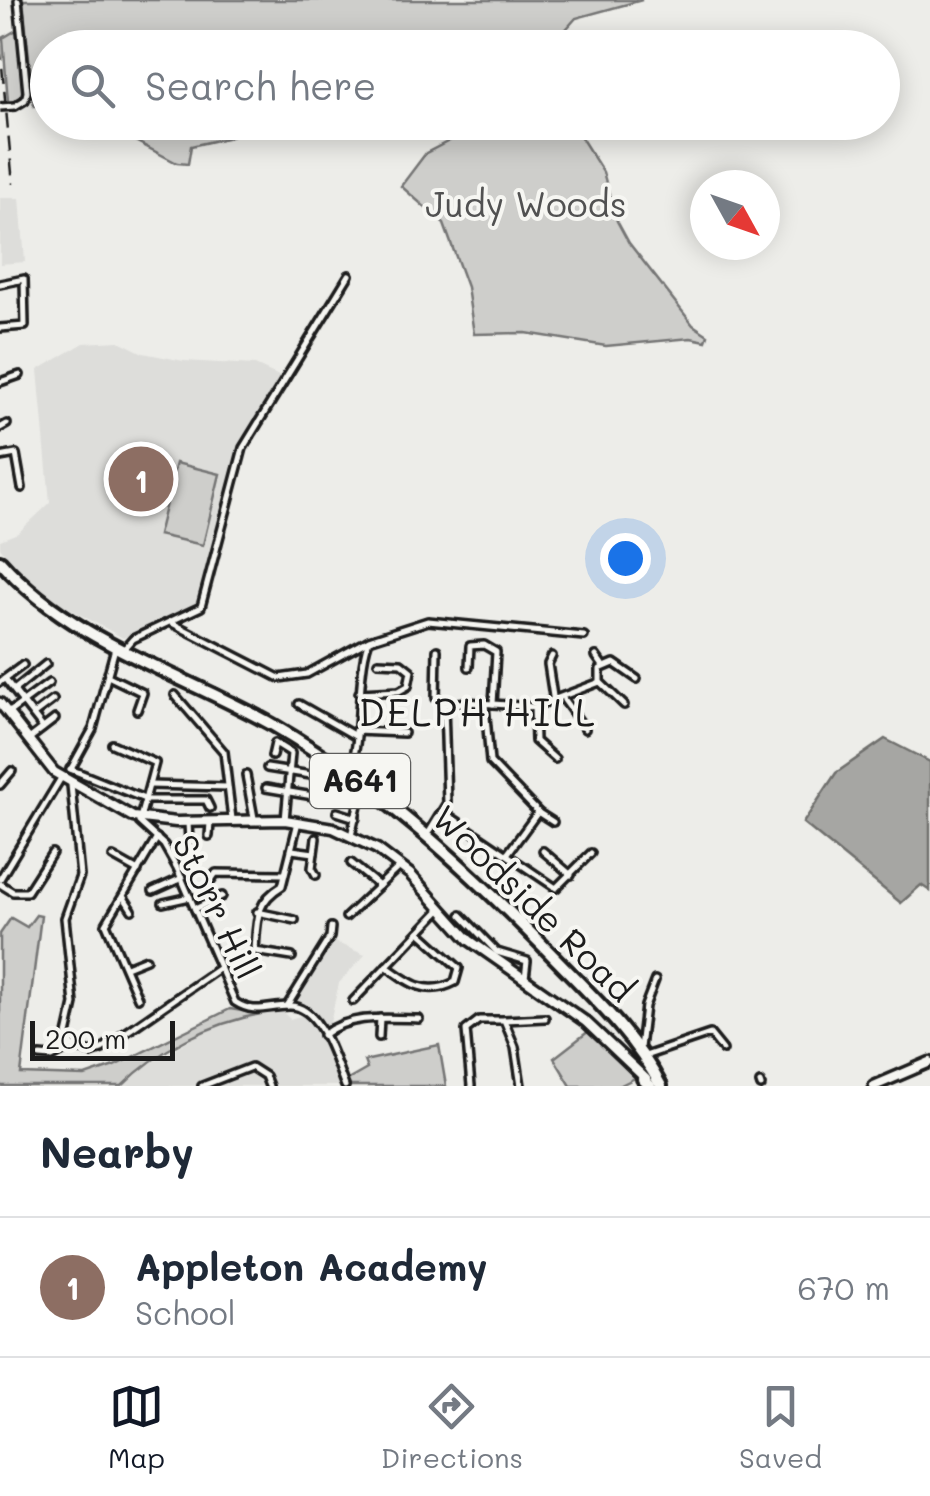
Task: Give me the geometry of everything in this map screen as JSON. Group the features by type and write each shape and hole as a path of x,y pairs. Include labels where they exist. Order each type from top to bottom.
{"main road":[{"name":"Woodside Road","path":"0,561 52,610 271,724 348,772 427,836 528,930 642,1053 653,1083"},
{"path":"3,709 65,781 139,819 285,820 350,836 400,866 469,940 586,1022 653,1083"},
{"path":"874,1086 930,1062"}],"street":[{"path":"0,107 15,106 25,100 27,92 18,0"},
{"path":"52,853 26,892 13,892 0,882 65,781 93,729 120,646 201,607 243,448 349,275"},
{"path":"0,284 24,279 28,319 25,326 0,328"},
{"path":"0,382 20,375"},
{"path":"0,457 16,454 22,488"},
{"path":"172,622 279,678 307,674 369,640 441,620 584,636"},
{"path":"348,772 355,754 358,693 369,640"},
{"path":"469,668 470,646 484,645 496,652 488,705 490,762 538,812 553,822"},
{"path":"437,650 436,698 444,705 534,707 554,703 600,682"},
{"path":"552,656 548,664 554,703"},
{"path":"596,656 603,666 600,682"},
{"path":"358,693 408,686 412,671 401,663 378,662"},
{"path":"603,666 614,662 637,679"},
{"path":"14,690 46,664"},
{"path":"22,665 2,680 43,728"},
{"path":"108,676 143,693 137,710"},
{"path":"3,709 23,702 49,682"},
{"path":"600,682 624,705"},
{"path":"175,695 219,742 232,819"},
{"path":"564,699 585,729"},
{"path":"33,715 53,700"},
{"path":"299,704 355,734 404,733"},
{"path":"427,836 444,813 444,705"},
{"path":"534,707 535,741 554,759"},
{"path":"27,741 55,719"},
{"path":"272,756 275,743 291,752 285,820"},
{"path":"112,744 154,763 139,819"},
{"path":"267,768 311,775"},
{"path":"70,769 147,800 206,800 210,808"},
{"path":"0,785 12,771"},
{"path":"246,775 254,818"},
{"path":"65,781 80,876 65,918 74,1004 67,1035 74,1046 91,1053 102,1049 218,970"},
{"path":"150,785 229,786"},
{"path":"266,788 319,797"},
{"path":"350,836 360,796"},
{"path":"337,812 356,818"},
{"path":"508,853 538,812"},
{"path":"444,813 556,888 592,853"},
{"name":"Storr Hill","path":"139,819 157,838 182,878 218,970 235,1002 244,1008 287,1006 311,1016 323,1035"},
{"path":"208,836 210,820"},
{"path":"188,822 190,860"},
{"path":"292,957 255,950 257,912 265,896 282,886 298,822"},
{"path":"138,998 106,926 157,838"},
{"path":"316,838 316,875"},
{"path":"291,850 314,854"},
{"path":"544,851 571,874"},
{"path":"113,856 138,871"},
{"path":"351,863 379,886"},
{"path":"346,917 400,866"},
{"path":"211,880 216,873 240,871 285,874"},
{"path":"152,890 182,878"},
{"path":"123,896 132,910"},
{"path":"195,909 222,896"},
{"path":"163,903 190,898"},
{"path":"352,1001 441,909"},
{"path":"257,912 296,920"},
{"path":"461,916 497,952 526,962 529,973 524,980"},
{"path":"287,1006 330,937 331,927"},
{"path":"386,966 414,987 440,990 455,982 459,968 418,932"},
{"path":"125,968 146,959"},
{"path":"655,980 646,1006 642,1053 710,1034 723,1050"},
{"path":"378,1036 380,1018"},
{"path":"344,1086 323,1035 337,1024 380,1018 419,1019"},
{"path":"472,1086 466,1030 479,1020 545,1018"},
{"path":"504,1020 514,1047 520,1086"},
{"path":"40,1056 52,1058 74,1046"},
{"path":"202,1086 250,1067 265,1076 269,1086"}],"shaded area":[{"path":"0,198 20,198 25,262 0,264"},
{"path":"119,341 143,353 184,361 255,365 281,377 247,436 217,529 202,597 191,608 123,638 50,598 19,573 0,547 0,540 18,533 50,503 38,370 84,343"},
{"path":"885,739 930,762 930,891 921,885 901,903 803,823 836,773"},
{"path":"328,939 365,955 339,983 328,1031 322,1037 339,1086 113,1086 219,1022 280,1009 290,1019 303,1015 307,1009 296,1002"}],"green space":[{"path":"23,0 642,0 576,18 565,30 30,30 30,68"},
{"path":"18,29 24,91 18,101 8,102 3,38"},
{"path":"133,140 217,140 191,146 188,164 177,163"},
{"name":"Judy Woods","path":"583,140 603,172 617,221 629,243 693,325 708,335 706,341 691,338 606,346 526,333 474,334 467,287 444,224 401,186 426,153 449,141"},
{"path":"176,463 220,474 203,545 158,535"},
{"path":"36,915 41,916 21,1074 85,1076 114,1066 230,1009 261,1014 223,1024 187,1040 152,1060 122,1086 0,1086 0,934 11,918 27,927"},
{"path":"589,1031 635,1078 619,1086 571,1086 554,1058"},
{"path":"439,1045 446,1086 348,1086 346,1081 367,1069 364,1061"}],"railway":[{"path":"0,45 13,184"}],"place":[{"name":"Appleton Academy","path":"141,479"}],"district":[{"name":"DELPH HILL","path":"478,713"}]}
